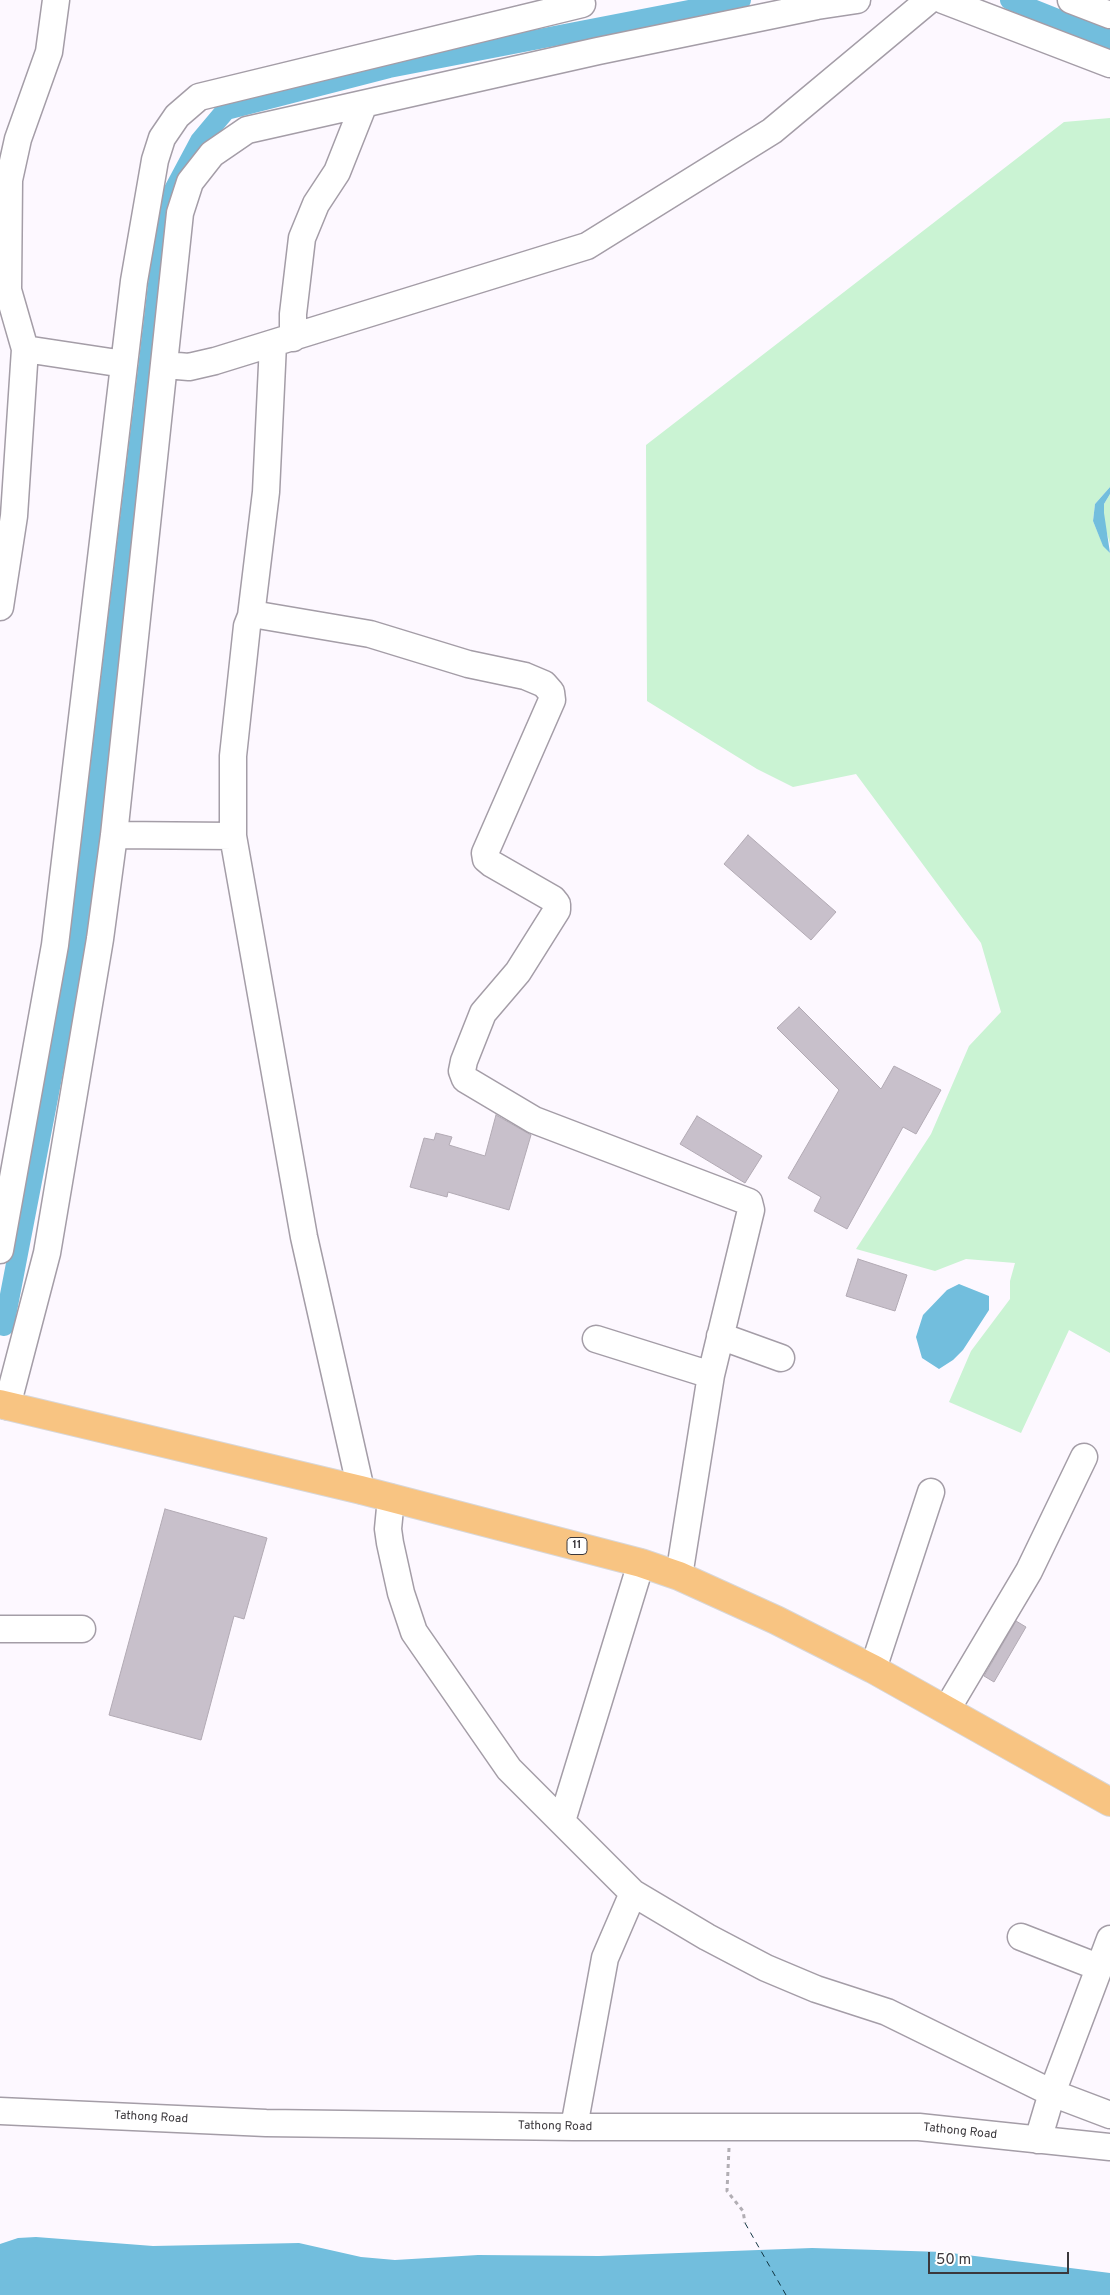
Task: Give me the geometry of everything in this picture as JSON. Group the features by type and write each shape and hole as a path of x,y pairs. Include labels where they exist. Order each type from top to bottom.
{"highway":[{"name":"11","path":"4,1405 361,1490 641,1563 679,1576 776,1620 873,1669 1110,1802"}],"street":[{"path":"0,607 7,514 25,349 4,289 9,180 18,139 48,52 56,0"},
{"path":"4,1405 50,1235 67,1141 114,835 180,213 190,182 212,154 246,130 598,51 817,6 857,0"},
{"path":"165,365 189,367 283,341 587,246 772,131 929,0"},
{"path":"942,0 1110,64"},
{"path":"1071,0 1110,15"},
{"path":"0,1250 54,945 134,281 154,160 162,138 177,116 199,97 586,1"},
{"path":"361,1490 304,1237 233,836 233,756 247,626 251,616 283,341 293,314 302,238 316,204 337,172 364,104"},
{"path":"25,349 124,364"},
{"path":"251,616 258,615 370,634 468,664 525,676 544,684 552,692 552,700 485,853 486,859 492,864 553,899 557,904 557,910 518,972 483,1013 464,1061 462,1072 465,1079 534,1120 749,1202 751,1210 711,1375 679,1576"},
{"path":"114,835 233,836"},
{"path":"720,1336 781,1358"},
{"path":"596,1339 711,1375"},
{"path":"947,1709 1029,1571 1084,1457"},
{"path":"873,1669 931,1492"},
{"path":"392,1498 389,1511 390,1542 400,1593 414,1632 509,1769 633,1892 707,1937 766,1968 816,1989 887,2012 1052,2093 1110,2115"},
{"path":"562,1821 641,1563"},
{"path":"0,1629 82,1629"},
{"path":"574,2127 605,1958 633,1892"},
{"path":"1021,1936 1098,1968"},
{"path":"1038,2140 1052,2093 1110,1939"},
{"name":"Tathong Road","path":"0,2111 266,2124 919,2128 1110,2147"}],"path":[{"path":"732,2127 727,2191 744,2211 745,2223"}],"green space":[{"path":"1110,118 1110,487 1095,504 1093,521 1103,545 1110,553 1110,1353 1069,1330 1021,1433 949,1402 971,1351 1010,1299 1010,1281 1015,1263 966,1259 935,1271 856,1249 931,1134 969,1046 1001,1012 981,943 856,774 793,787 757,769 647,701 646,445 1064,122"},
{"path":"1110,494 1110,544 1104,523 1104,504"}],"water":[{"path":"1110,487 1110,494 1104,504 1104,513 1110,553 1103,546 1093,521 1095,504"},
{"path":"959,1284 989,1296 989,1310 963,1350 953,1360 939,1369 922,1358 916,1337 923,1315 947,1290"},
{"path":"36,2237 153,2246 299,2243 361,2257 395,2260 478,2255 599,2256 812,2248 943,2252 1110,2273 1110,2295 0,2295 0,2244 18,2238"}],"building":[{"path":"748,835 836,912 811,940 724,864"},
{"path":"799,1007 881,1089 894,1066 941,1090 916,1134 903,1127 847,1229 814,1211 821,1197 788,1178 839,1090 777,1028"},
{"path":"496,1115 531,1135 509,1210 448,1192 447,1197 410,1187 424,1138 434,1140 436,1133 452,1137 449,1145 485,1156"},
{"path":"697,1116 762,1156 745,1183 680,1144"},
{"path":"858,1259 907,1275 895,1311 846,1296"},
{"path":"165,1509 267,1538 244,1619 234,1616 201,1740 109,1715"},
{"path":"1016,1621 1026,1627 994,1682 984,1676"}],"waterway":[{"path":"4,1326 81,927 168,201 200,141 226,110 389,68 741,0"},
{"path":"1010,0 1110,40"}],"ferry route":[{"path":"745,2223 786,2295"}]}
